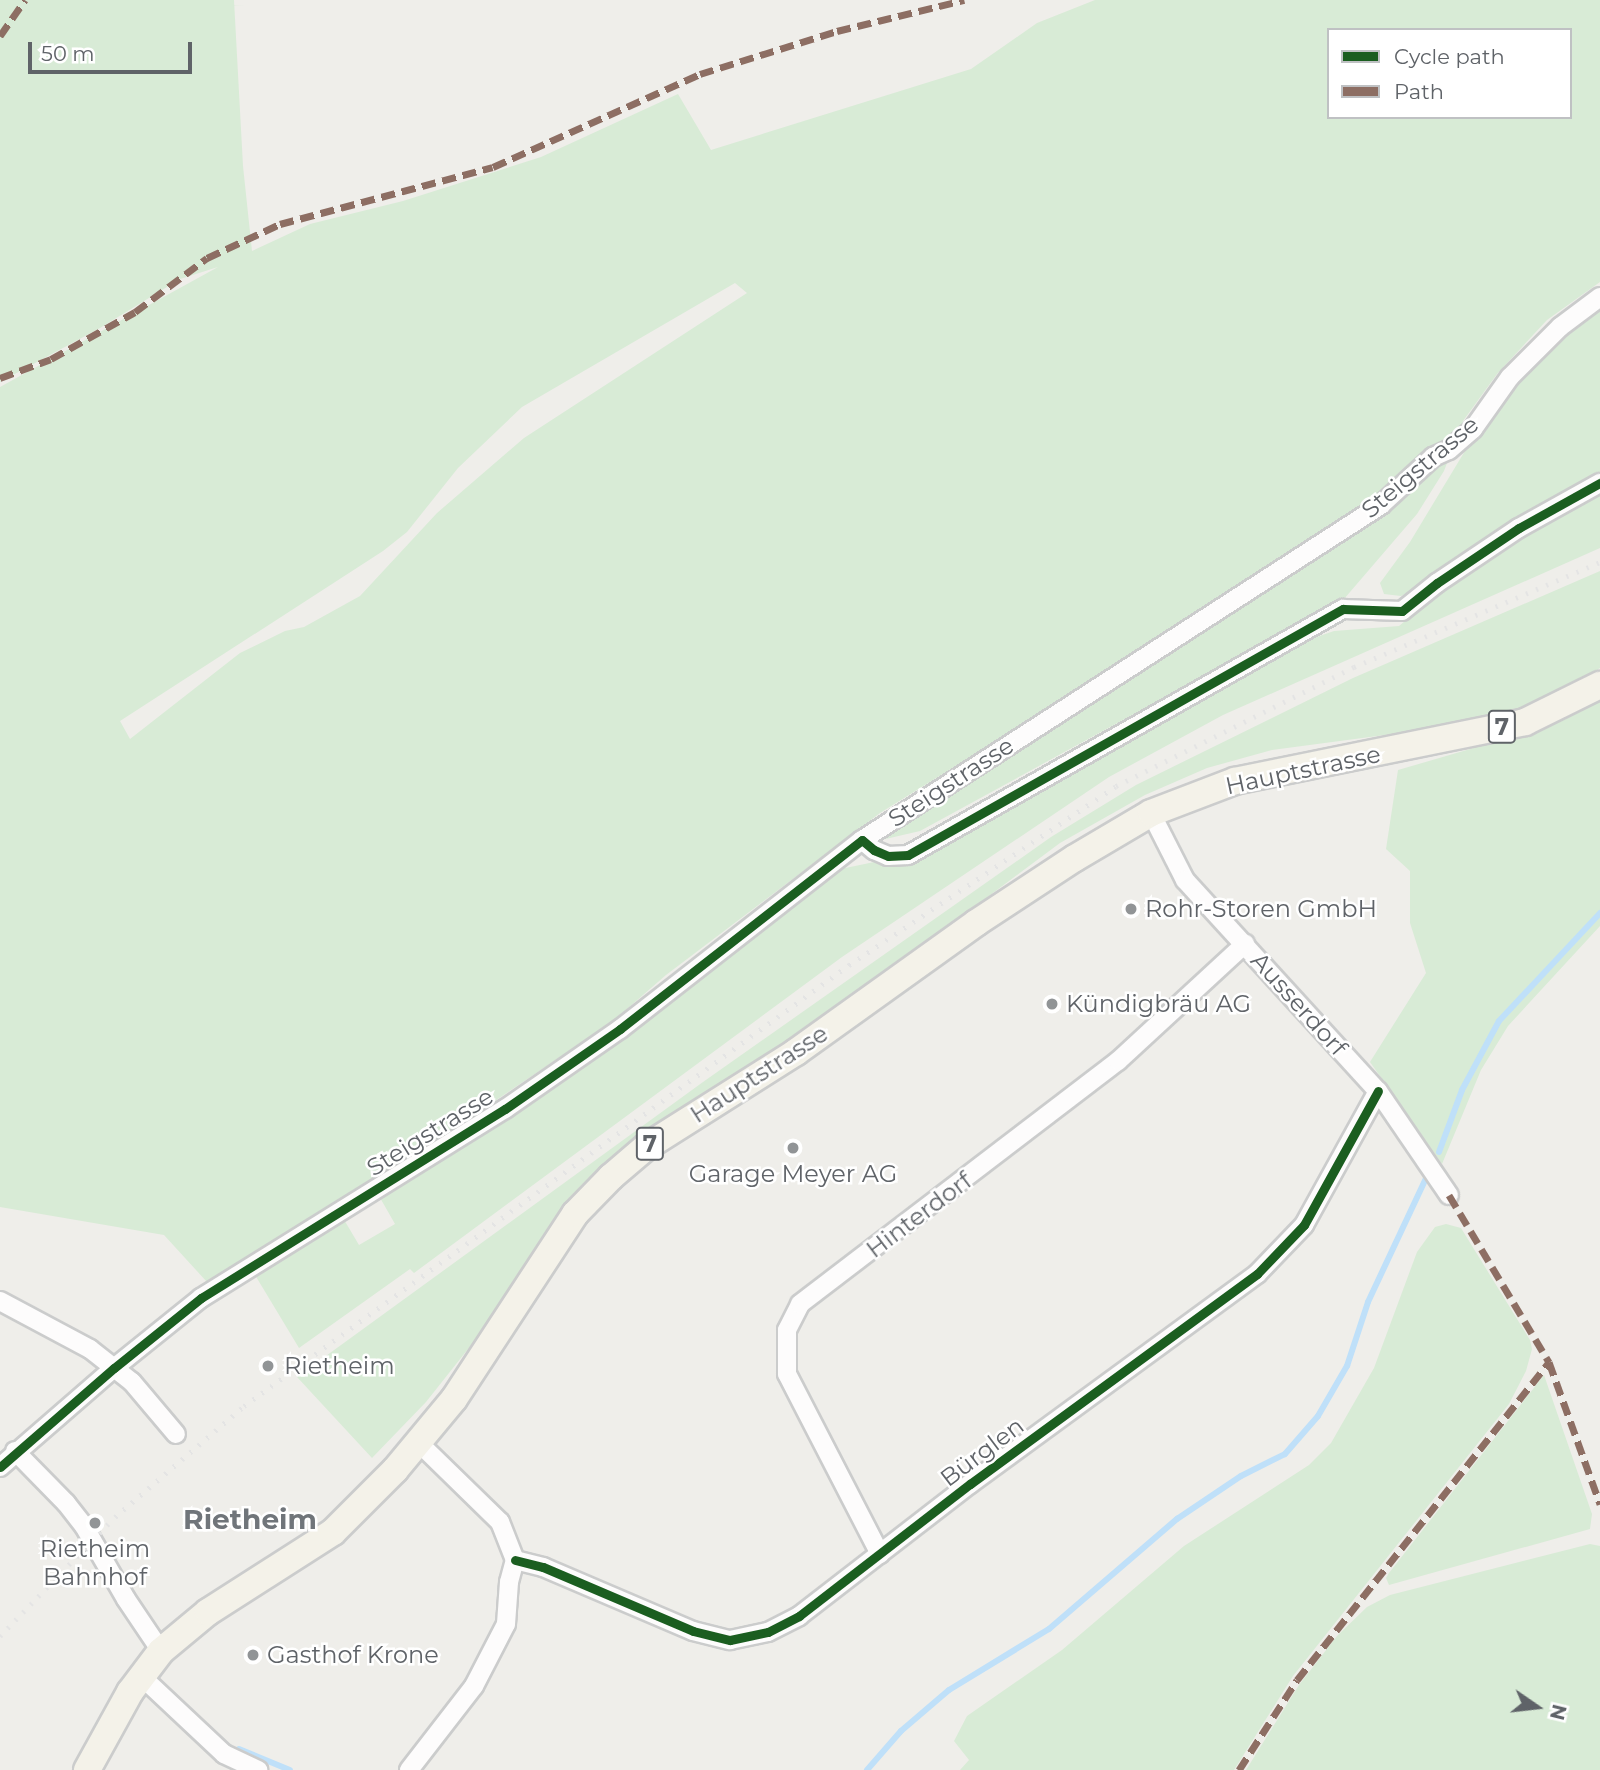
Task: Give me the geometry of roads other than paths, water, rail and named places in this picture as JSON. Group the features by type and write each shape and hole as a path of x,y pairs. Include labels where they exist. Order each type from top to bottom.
{"main road":[{"name":"Hauptstrasse","path":"87,1770 141,1676 161,1651 208,1612 333,1531 419,1443 482,1359 575,1214 611,1177 646,1147 796,1052 976,923 1075,858 1151,813 1235,781 1525,722 1600,685"}],"street":[{"name":"Steigstrasse","path":"0,1467 15,1451 201,1298 505,1109 608,1037 862,839 1381,505 1433,457 1449,450 1473,429 1510,377 1560,327 1600,297"},
{"path":"862,839 874,850 888,856 908,855 1343,609 1402,611 1437,583 1519,528 1600,483"},
{"name":"Ausserdorf","path":"1151,813 1185,880 1378,1091 1449,1195"},
{"name":"Hinterdorf","path":"880,1554 787,1374 787,1330 800,1304 1118,1061 1245,944"},
{"name":"Bürglen","path":"515,1560 543,1567 693,1632 730,1640 768,1632 799,1616 1257,1274 1304,1225 1378,1091"},
{"path":"0,1301 70,1338 114,1368 132,1382 176,1434"},
{"path":"409,1770 474,1686 506,1624 509,1583 515,1560 500,1522 419,1443"},
{"path":"15,1451 66,1503 84,1526 126,1599 161,1651"},
{"path":"141,1676 224,1754 258,1770"}],"waterway":[{"path":"1439,1152 1462,1090 1499,1021 1600,913"},
{"path":"867,1770 901,1731 949,1690 1049,1629 1177,1519 1241,1476 1285,1454 1318,1416 1347,1366 1368,1302 1426,1178"},
{"path":"239,1749 290,1770"}],"railway":[{"path":"0,1636 115,1517 244,1406 849,965 1116,786 1354,667 1600,562"}],"place":[{"name":"Rohr-Storen GmbH","path":"1131,909"},
{"name":"Kündigbräu AG","path":"1052,1004"},
{"name":"Garage Meyer AG","path":"793,1148"},
{"name":"Rietheim","path":"268,1366"},
{"name":"Rietheim Bahnhof","path":"95,1523"},
{"name":"Gasthof Krone","path":"253,1655"}],"district":[{"name":"Rietheim","path":"250,1519"}]}
